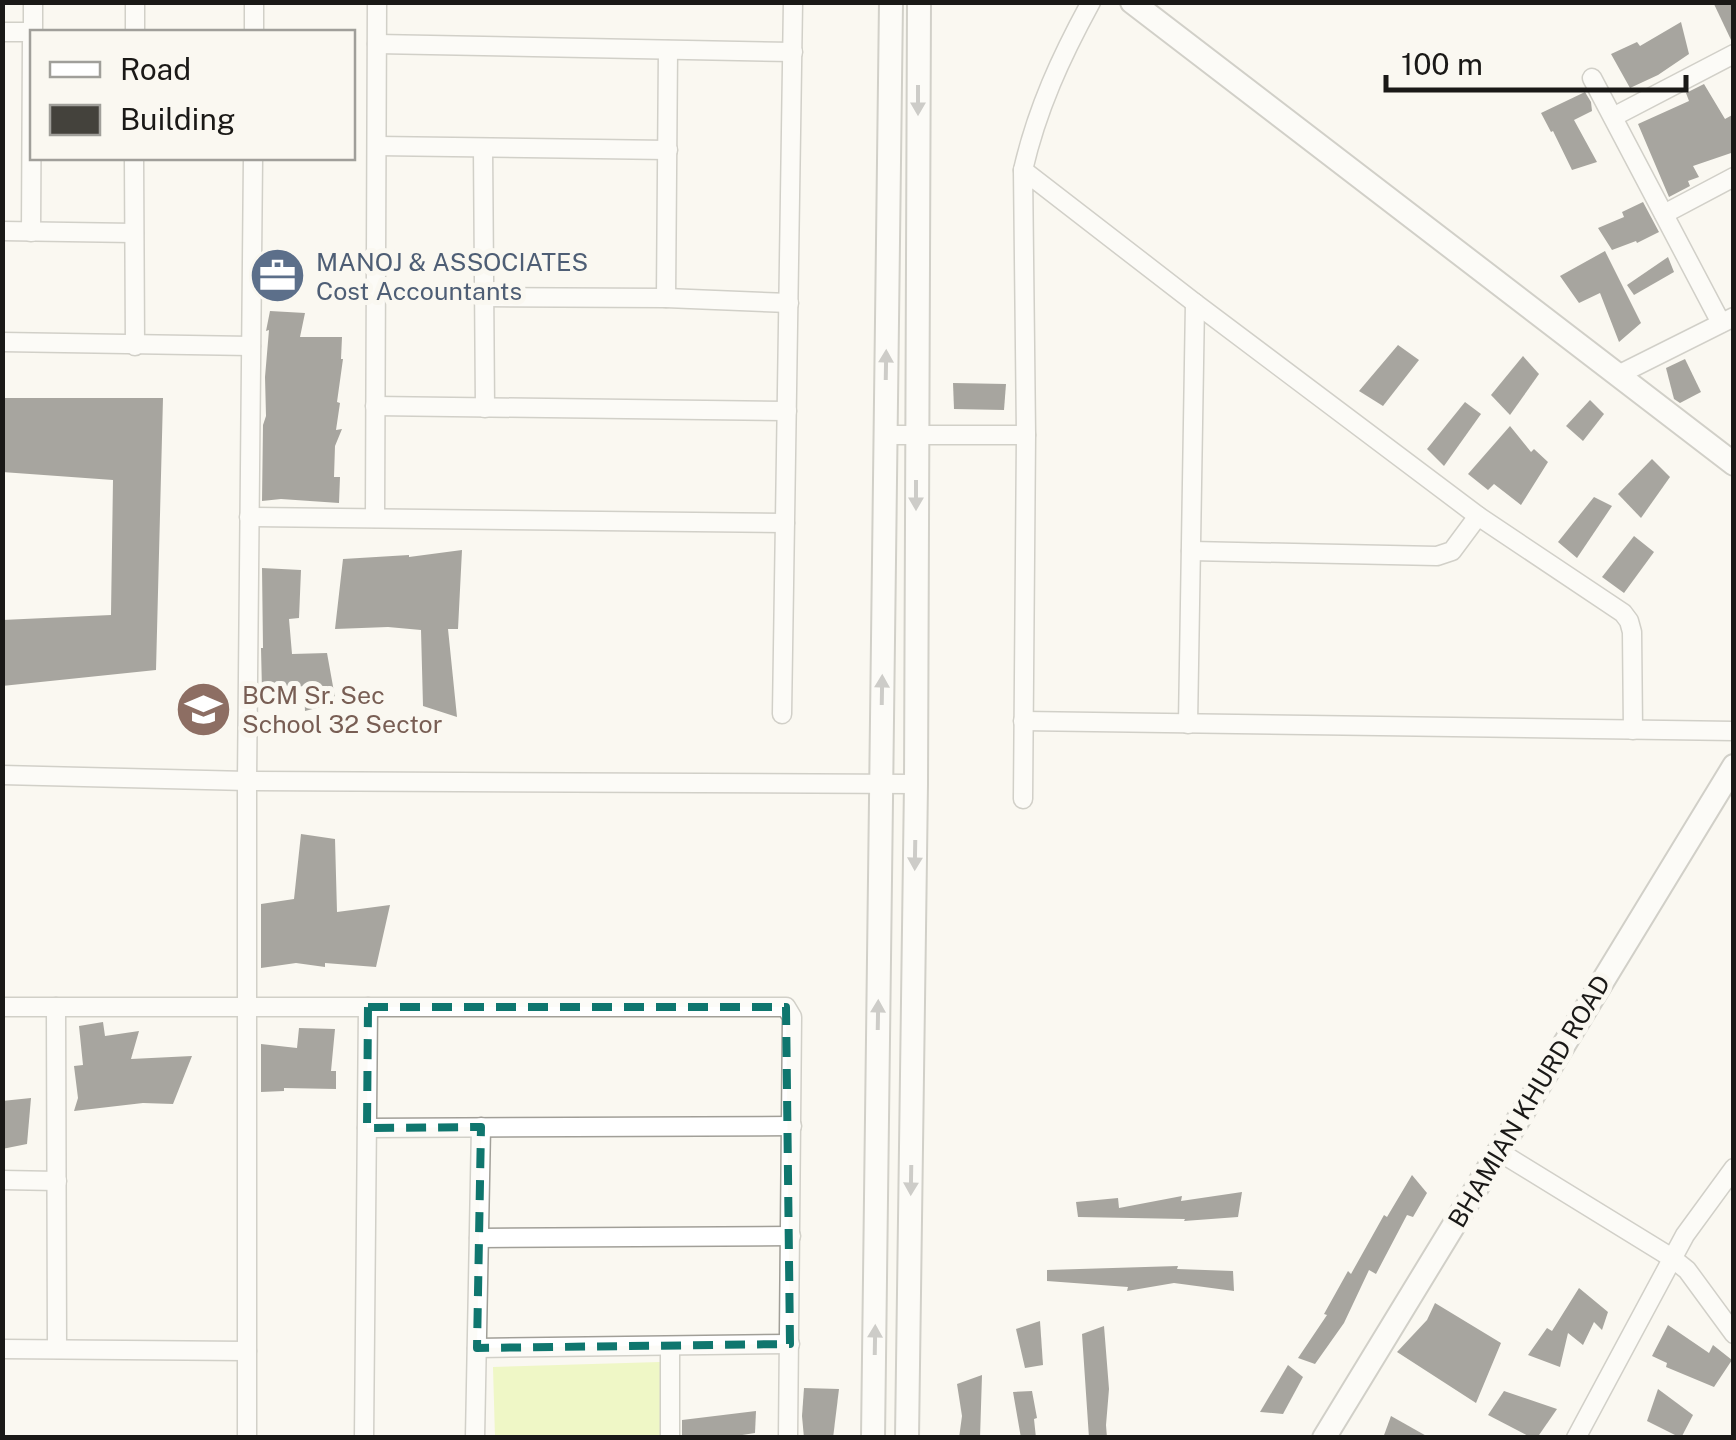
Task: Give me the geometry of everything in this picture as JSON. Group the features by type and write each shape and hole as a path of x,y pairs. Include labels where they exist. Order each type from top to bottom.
{"street":[{"path":"32,30 33,2"},
{"path":"135,30 136,2"},
{"path":"254,2 254,30"},
{"path":"374,518 377,2"},
{"path":"782,714 794,2"},
{"path":"874,1438 891,2"},
{"path":"907,1438 916,784 919,2"},
{"path":"1023,799 1023,170 1032,128 1091,2"},
{"path":"1142,5 1734,464"},
{"path":"2,32 30,32"},
{"path":"377,44 792,52"},
{"path":"666,298 668,50"},
{"path":"1613,117 1734,54"},
{"path":"1592,78 1664,214 1727,320 1618,375"},
{"path":"376,146 668,150"},
{"path":"483,148 485,408"},
{"path":"31,160 31,232"},
{"path":"134,160 136,346"},
{"path":"248,1438 247,782 253,160"},
{"path":"1023,170 1478,516 1623,613 1632,632 1632,730"},
{"path":"1664,214 1734,177"},
{"path":"2,231 134,233"},
{"path":"484,297 788,303"},
{"path":"1188,724 1195,303"},
{"path":"2,342 251,346"},
{"path":"375,406 787,411"},
{"path":"885,434 1026,435"},
{"path":"249,516 785,523"},
{"path":"1191,551 1436,556 1452,551 1478,516"},
{"path":"1023,721 1734,731"},
{"name":"BHAMIAN KHURD ROAD","path":"1324,1438 1732,774"},
{"path":"2,776 247,782 916,784"},
{"path":"2,1007 786,1007 792,1017 788,1438"},
{"path":"56,1007 57,1349"},
{"path":"364,1438 368,1007"},
{"path":"367,1128 792,1126"},
{"path":"475,1438 481,1127"},
{"path":"1498,1151 1672,1258 1687,1270 1734,1334"},
{"path":"1576,1438 1685,1235 1734,1168"},
{"path":"2,1180 56,1181"},
{"path":"479,1238 791,1236"},
{"path":"477,1348 790,1344"},
{"path":"670,1346 670,1438"},
{"path":"2,1349 248,1352"}],"highlighted area":[{"path":"368,1007 786,1007 790,1344 477,1348 481,1127 367,1128"}],"green space":[{"path":"660,1362 662,1437 495,1437 493,1367"}],"building":[{"path":"1713,2 1734,2 1734,42 1732,42"},
{"path":"1681,22 1689,54 1630,88 1611,54 1637,42 1640,46"},
{"path":"1704,84 1725,119 1734,114 1734,152 1693,166 1699,177 1669,197 1638,124 1689,101 1686,93"},
{"path":"1585,92 1592,111 1574,120 1597,162 1572,170 1541,113"},
{"path":"1643,202 1659,232 1612,250 1598,228 1624,217 1622,212"},
{"path":"1605,251 1641,323 1619,342 1600,293 1579,303 1560,276"},
{"path":"1668,257 1674,272 1634,295 1627,285"},
{"path":"270,311 305,313 300,337 342,337 336,430 342,429 335,446 334,477 340,477 339,503 262,501 269,330 266,331"},
{"path":"1398,345 1419,360 1383,406 1359,391"},
{"path":"1523,356 1539,374 1510,415 1491,395"},
{"path":"1685,359 1701,392 1680,403 1674,399 1666,368"},
{"path":"953,383 1006,384 1004,410 954,409"},
{"path":"2,398 163,398 156,670 2,686 2,620 111,615 113,480 2,472"},
{"path":"1590,400 1604,414 1583,441 1566,426"},
{"path":"1465,402 1481,414 1444,466 1427,449"},
{"path":"1510,426 1531,452 1534,449 1548,462 1521,505 1494,484 1488,490 1468,474"},
{"path":"1652,459 1670,477 1641,518 1618,494"},
{"path":"1594,497 1612,506 1577,558 1558,542"},
{"path":"1634,536 1654,552 1624,593 1602,577"},
{"path":"462,550 458,629 448,629 457,717 423,706 421,630 335,629 343,559"},
{"path":"262,568 301,570 299,618 289,619 292,654 327,653 336,703 305,711 304,686 262,691"},
{"path":"301,834 335,839 337,912 390,905 376,967 296,963 261,968 261,904 294,899"},
{"path":"103,1022 105,1036 139,1031 131,1059 192,1056 173,1104 143,1103 74,1111 78,1098 74,1066 83,1065 79,1026"},
{"path":"299,1028 335,1029 331,1071 336,1071 336,1089 284,1088 261,1092 261,1044 297,1048"},
{"path":"31,1098 27,1144 2,1149 2,1101"},
{"path":"1412,1175 1427,1193 1413,1217 1407,1215 1376,1274 1369,1270 1344,1323 1315,1364 1298,1358 1327,1315 1324,1314 1348,1271 1351,1274"},
{"path":"1242,1192 1238,1217 1184,1221 1078,1217 1076,1202 1118,1198 1119,1208 1182,1196 1181,1201"},
{"path":"1178,1266 1177,1269 1233,1271 1234,1291 1174,1283 1127,1291 1128,1287 1047,1281 1047,1270"},
{"path":"1579,1288 1608,1312 1602,1330 1594,1322 1583,1345 1568,1333 1560,1367 1528,1355 1547,1328 1552,1331"},
{"path":"1435,1303 1501,1343 1476,1403 1397,1352 1427,1320"},
{"path":"1040,1321 1043,1365 1025,1368 1016,1329"},
{"path":"1668,1325 1709,1353 1713,1345 1732,1360 1714,1387 1666,1367 1667,1363 1652,1356"},
{"path":"1104,1326 1109,1389 1107,1438 1089,1438 1082,1334"},
{"path":"1288,1365 1303,1377 1283,1414 1260,1412"},
{"path":"982,1375 980,1438 959,1438 962,1416 957,1384"},
{"path":"804,1388 839,1389 833,1438 804,1438"},
{"path":"1658,1389 1693,1415 1681,1438 1647,1421"},
{"path":"1032,1391 1036,1438 1021,1438 1013,1392"},
{"path":"1504,1391 1557,1409 1537,1438 1488,1415"},
{"path":"756,1411 755,1433 682,1438 682,1420"},
{"path":"1391,1416 1430,1438 1383,1438"}],"place":[{"name":"MANOJ & ASSOCIATES Cost Accountants","path":"277,276"},
{"name":"BCM Sr. Sec School 32 Sector","path":"203,709"}]}
